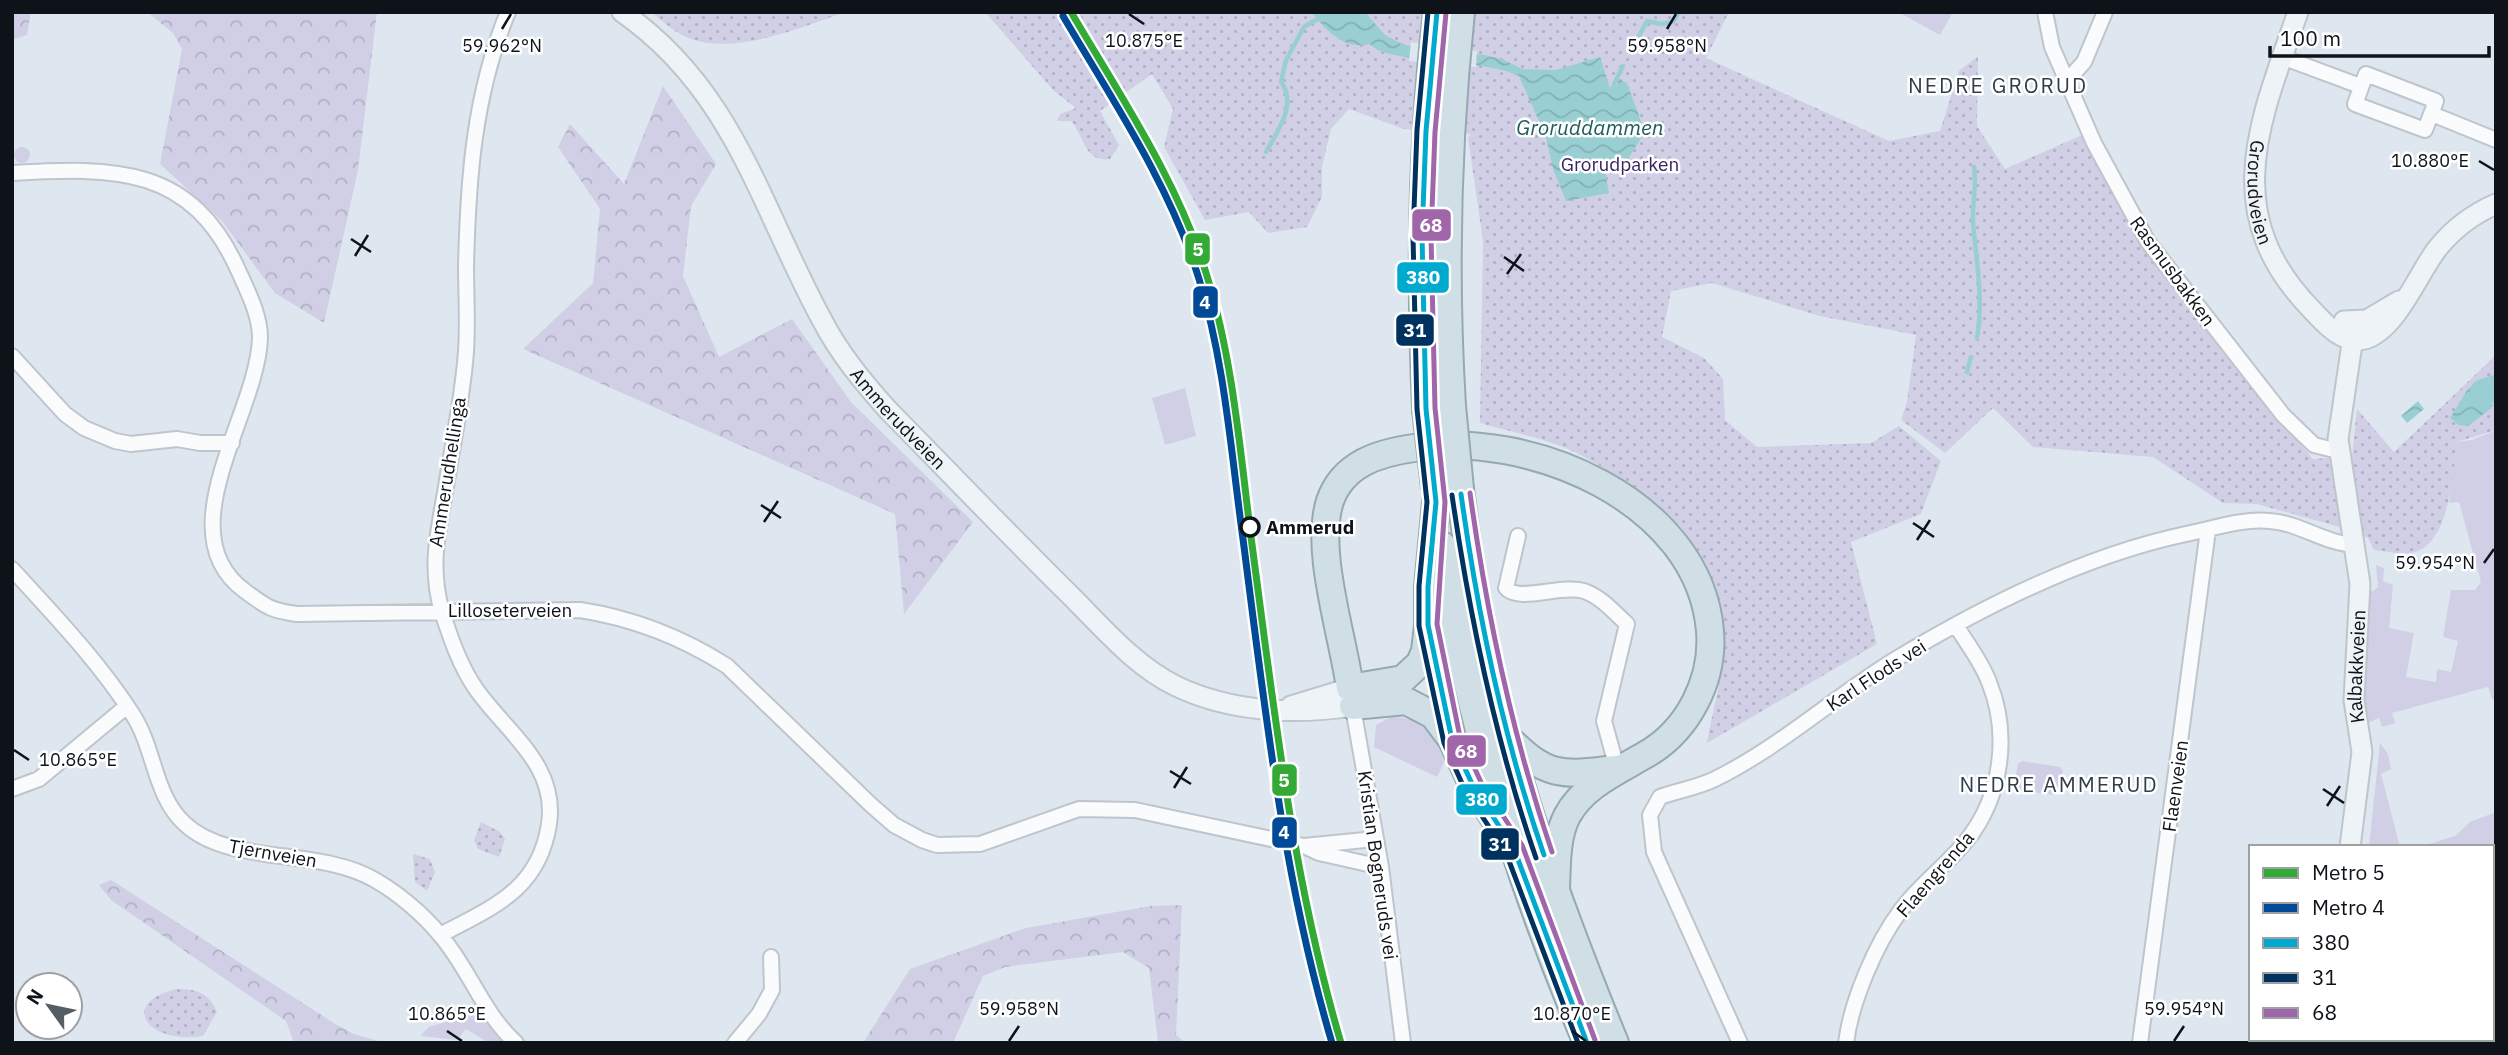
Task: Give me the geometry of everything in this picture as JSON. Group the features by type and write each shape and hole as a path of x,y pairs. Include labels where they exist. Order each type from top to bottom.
{"highway":[{"path":"1437,12 1438,131"},
{"path":"1461,12 1438,131 1421,278 1439,407 1448,589 1489,769 1514,849 1587,1043"},
{"path":"1352,697 1325,546 1325,521 1337,485 1352,469 1371,457 1438,444 1482,446 1545,459 1595,481 1626,500 1662,531 1684,555 1699,581 1706,605 1710,653 1705,681 1696,702 1683,721 1647,754 1618,768 1583,795 1566,819 1556,889"},
{"path":"1352,697 1403,679 1420,663 1425,651 1428,587 1444,493"},
{"path":"1444,493 1479,617 1506,736 1556,889 1615,1043"},
{"path":"1352,697 1406,701 1433,715 1452,740 1473,786 1514,849"},
{"path":"1506,736 1532,761 1549,771 1573,774 1618,768"}],"street":[{"name":"Ammerudhellinga","path":"440,935 516,892 536,867 549,822 548,789 540,768 477,690 461,665 442,611 433,552 466,351 472,154 477,111 489,63 508,12"},
{"name":"Ammerudveien","path":"622,12 669,50 713,101 750,168 821,320 845,358 888,410 1098,624 1149,669 1172,684 1205,698 1252,709 1316,711 1352,697"},
{"name":"Rasmusbakken","path":"2045,12 2052,47 2094,143 2138,227 2182,289 2305,439 2323,449 2338,451"},
{"path":"2067,81 2084,62 2105,12"},
{"name":"Grorudveien","path":"2298,12 2256,139 2253,172 2256,205 2266,239 2278,265 2297,293 2337,333 2354,331"},
{"path":"2282,57 2360,86"},
{"path":"2366,74 2436,101 2425,130 2355,104 2360,86 2366,74"},
{"path":"2432,114 2496,139"},
{"name":"Lilloseterveien","path":"12,173 112,171 131,174 178,195 200,211 219,233 254,308 260,337 248,393 215,497 212,530 216,554 226,573 238,586 271,611 297,614 580,610 632,622 704,651 727,666 886,818 909,834 937,845 980,844 1079,809 1136,810 1304,846 1319,853 1381,867"},
{"path":"2338,451 2340,412 2354,331 2365,339 2385,327 2450,235 2496,204"},
{"path":"12,356 65,414 84,428 115,441 131,444 177,439 200,443 232,443"},
{"name":"Kalbakkveien","path":"2338,451 2354,536 2360,595 2354,700 2362,752 2350,845"},
{"name":"Karl Flods vei","path":"1740,1043 1654,852 1649,825 1652,808 1660,797 1702,785 1757,756 1895,660 2012,597 2105,557 2208,530 2269,520 2354,536"},
{"name":"Flaenveien","path":"2140,1043 2208,530"},
{"path":"1518,537 1506,588 1510,593 1517,596 1551,589 1580,590 1597,597 1627,624 1604,721 1618,768"},
{"name":"Tjernveien","path":"12,569 104,671 127,706 152,754 164,796 173,811 195,832 227,846 317,860 366,875 383,885 440,935 492,1016 516,1043"},
{"name":"Flaengrenda","path":"1846,1043 1861,987 1898,913 1977,827 1998,770 2002,737 1995,700 1983,668 1957,627"},
{"name":"Kristian Bogneruds vei","path":"1352,697 1381,867 1403,1043"},
{"path":"12,789 39,779 127,706"},
{"name":"Lilloseterveien","path":"1304,846 1375,839"},
{"path":"735,1043 759,1014 772,990 771,957"}],"green space":[{"path":"12,12 31,12 27,35 12,40"},
{"path":"147,12 377,12 358,170 324,323 275,293 222,221 160,164 182,49 173,33"},
{"path":"651,12 845,12 786,33 720,44 700,42 682,35"},
{"name":"Grorudparken","path":"985,12 1729,12 1706,58 1889,141 1940,131 1959,71 1978,56 1977,126 2005,169 2082,135 2154,262 2225,355 2313,459 2352,456 2357,409 2394,452 2496,355 2496,430 2457,442 2451,489 2442,523 2425,547 2412,553 2374,550 2368,538 2343,528 2257,504 2223,503 2153,457 2033,447 1993,408 1945,453 1901,420 1907,402 1916,335 1820,316 1712,283 1671,291 1662,337 1704,358 1723,379 1725,420 1757,447 1871,443 1899,426 1941,461 1921,514 1851,542 1877,644 1707,743 1723,655 1721,611 1713,582 1700,556 1683,532 1639,492 1586,458 1562,446 1480,423 1483,241 1468,138 1471,134 1404,129 1349,109 1331,129 1322,166 1322,197 1307,227 1268,233 1249,212 1205,220 1164,147 1173,109 1152,74 1100,111 1119,145 1110,159 1095,157 1071,121 1057,121 1060,114 1076,108 1054,91"},
{"path":"1898,12 1953,12 1940,35"},
{"path":"663,86 716,164 691,206 683,276 719,357 792,319 851,402 973,522 904,614 895,514 523,349 593,283 600,209 558,147 570,124 624,184"},
{"path":"22,147 28,149 28,161 22,163 16,161 14,155 16,149"},
{"path":"1185,388 1196,436 1165,445 1152,398"},
{"path":"2496,430 2496,699 2492,699 2488,687 2392,713 2395,723 2382,727 2379,718 2368,723 2363,687 2368,594 2378,587 2376,565 2384,568 2383,581 2393,585 2389,628 2414,633 2406,677 2436,682 2437,669 2451,672 2458,641 2443,637 2451,590 2475,590 2481,582 2459,502 2449,503 2457,442 2472,440"},
{"path":"1391,717 1418,723 1430,734 1446,758 1437,777 1374,747 1376,725"},
{"path":"2380,743 2388,754 2391,769 2381,774 2399,845 2369,845"},
{"path":"2022,761 2060,767 2063,771 2056,795 2017,790 2014,785 2018,764"},
{"path":"2496,812 2496,1043 2383,1043 2494,1041 2494,845 2426,845 2455,836 2470,822"},
{"path":"481,822 500,832 505,839 499,857 478,849 474,840"},
{"path":"413,854 430,859 435,872 427,891 415,882"},
{"path":"111,880 337,1025 354,1034 385,1043 294,1043 286,1021 111,900 99,885"},
{"path":"1182,905 1176,1035 1186,1043 1158,1043 1149,968 1123,952 1005,967 983,976 953,1043 863,1043 910,969 1026,928 1150,906"},
{"path":"177,989 202,993 214,1006 217,1012 203,1036 167,1034 155,1029 147,1021 144,1012 148,1004 159,995"},
{"path":"478,1012 505,1043 489,1043 466,1029 457,1040 420,1036 429,1027"}],"water":[{"name":"Groruddammen","path":"1311,12 1365,12 1385,35 1404,45 1484,55 1502,59 1522,69 1556,70 1600,57 1610,88 1613,83 1616,87 1619,79 1627,83 1645,132 1629,157 1605,171 1609,193 1566,201 1553,169 1546,137 1519,76 1483,66 1415,59 1380,51 1370,44 1344,42"},
{"path":"2475,383 2494,406 2468,426 2459,425 2450,418 2468,389"},
{"path":"2418,401 2424,409 2407,423 2401,416"}],"pier":[{"path":"1411,42 1477,51 1476,67 1409,61"}],"waterway":[{"path":"1632,49 1647,21 1661,24 1673,22 1679,12"},
{"path":"1266,152 1287,109 1286,91 1281,82 1286,60 1304,27 1321,17"},
{"path":"1614,84 1623,66"},
{"path":"1974,167 1973,222 1980,295 1977,338"},
{"path":"1967,372 1971,357"},
{"path":"2483,392 2496,388"}],"metro line":[{"name":"5","path":"1071,12 1147,140 1181,207 1216,308 1235,405 1286,792 1310,918 1341,1043"},
{"name":"4","path":"1063,16 1139,144 1173,210 1208,311 1226,408 1277,793 1301,919 1332,1043"}],"transit line":[{"name":"31","path":"1428,12 1417,130 1413,236 1417,409 1427,502 1419,586 1419,626 1444,743 1465,790 1506,853 1578,1043"},
{"name":"380","path":"1437,12 1426,131 1422,236 1426,409 1436,502 1428,587 1428,625 1452,740 1473,786 1514,849 1587,1043"},
{"name":"68","path":"1446,13 1435,132 1431,236 1435,408 1445,502 1437,624 1460,737 1481,782 1522,845 1595,1040"},
{"name":"68","path":"1470,493 1484,585 1502,675 1552,852"},
{"name":"380","path":"1461,494 1475,586 1504,721 1544,855"},
{"name":"31","path":"1452,495 1485,679 1508,769 1536,858"}],"place":[{"name":"Ammerud","path":"1250,527"}],"district":[{"name":"NEDRE GRORUD","path":"1998,86"},
{"name":"NEDRE AMMERUD","path":"2059,785"}]}
